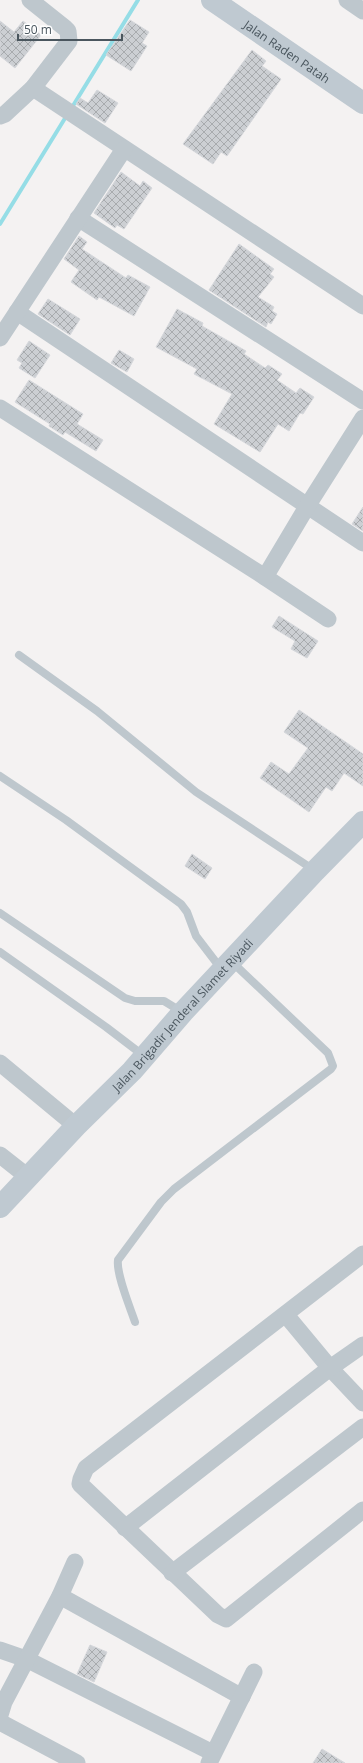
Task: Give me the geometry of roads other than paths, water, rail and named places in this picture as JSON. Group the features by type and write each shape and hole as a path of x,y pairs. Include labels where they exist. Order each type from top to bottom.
{"main road":[{"name":"Jalan Raden Patah","path":"212,0 363,103"},
{"name":"Jalan Brigadir Jenderal Slamet Riyadi","path":"0,1207 144,1056 183,1012 315,871 363,822"}],"street":[{"path":"0,116 6,114 34,88 69,41 70,36 65,28 30,0"},
{"path":"347,0 363,11"},
{"path":"34,88 363,306"},
{"path":"0,338 124,149"},
{"path":"78,218 363,401"},
{"path":"17,312 363,543"},
{"path":"0,408 265,577 328,619"},
{"path":"265,577 363,418"},
{"path":"0,1064 76,1126"},
{"path":"0,1155 28,1177"},
{"path":"363,1254 86,1468 80,1478 80,1484 125,1528 218,1615 226,1619 363,1510"},
{"path":"286,1315 330,1368 363,1403"},
{"path":"125,1528 330,1368 363,1345"},
{"path":"172,1573 363,1427"},
{"path":"1,1707 60,1596 75,1562"},
{"path":"60,1596 242,1697"},
{"path":"0,1650 26,1660 211,1758 254,1672"},
{"path":"0,1722 77,1763"}],"lane":[{"path":"19,655 97,711 196,792 315,871"},
{"path":"0,776 66,820 181,904 187,912 196,936 226,966 328,1053 334,1066 174,1189 161,1202 118,1260 117,1265 120,1278 135,1322"},
{"path":"0,913 125,998 135,1001 164,1000 183,1012"},
{"path":"0,952 106,1027 144,1056"}],"waterway":[{"path":"71,109 138,0"},
{"path":"0,224 67,115"}]}
